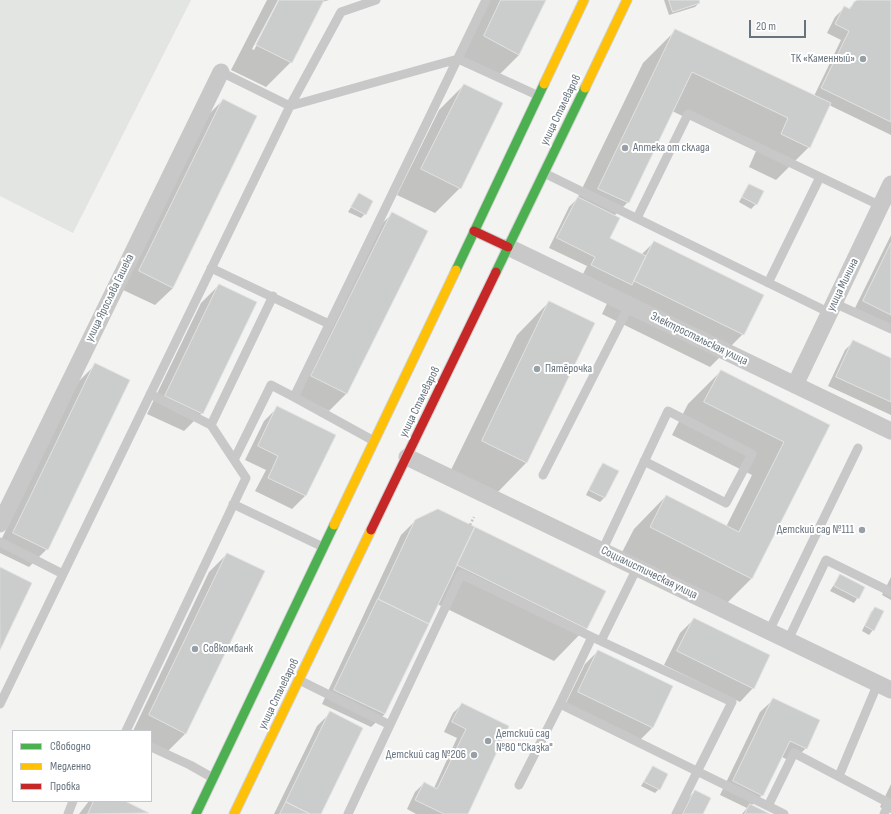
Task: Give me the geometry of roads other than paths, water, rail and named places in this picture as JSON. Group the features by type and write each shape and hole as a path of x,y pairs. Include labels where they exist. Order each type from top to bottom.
{"main road":[{"name":"улица Сталеваров","path":"196,814 584,0"},
{"name":"улица Сталеваров","path":"234,814 627,0"},
{"path":"474,231 508,247"}],"street":[{"name":"улица Ярослава Гашека","path":"0,524 221,72"},
{"name":"улица Минина","path":"795,385 891,184"},
{"name":"Электростальская улица","path":"508,247 891,431"},
{"name":"Социалистическая улица","path":"407,457 884,686"}],"lane":[{"path":"0,704 290,106 341,12 376,0"},
{"path":"294,397 486,0"},
{"path":"221,72 290,106 458,59 539,96"},
{"path":"637,218 688,114 881,206"},
{"path":"544,173 768,283 891,329"},
{"path":"768,283 820,177"},
{"path":"211,268 274,296 329,324"},
{"path":"212,424 274,296"},
{"path":"543,475 629,306"},
{"path":"234,460 271,385 374,441"},
{"path":"126,730 246,478 212,424 150,394"},
{"path":"602,551 644,461 668,412 752,454 726,503 644,461"},
{"path":"769,631 858,448"},
{"path":"233,504 323,547"},
{"path":"0,542 63,574"},
{"path":"788,640 826,560 891,592"},
{"path":"602,641 637,568"},
{"path":"348,814 461,574 732,702 676,814"},
{"path":"519,786 592,637"},
{"path":"299,680 390,725"},
{"path":"839,776 884,686"},
{"path":"560,704 784,814"},
{"path":"152,747 190,765 213,778"},
{"path":"768,806 794,753 889,803 884,814"},
{"path":"68,814 73,802"}],"place":[{"name":"ТК «Каменный»","path":"863,59"},
{"name":"Аптека от склада","path":"625,148"},
{"name":"Пятёрочка","path":"537,369"},
{"name":"Детский сад №111","path":"862,530"},
{"name":"Совкомбанк","path":"195,649"},
{"name":"Детский сад №80 \"Сказка\"","path":"488,741"},
{"name":"Детский сад №206","path":"474,755"}]}
